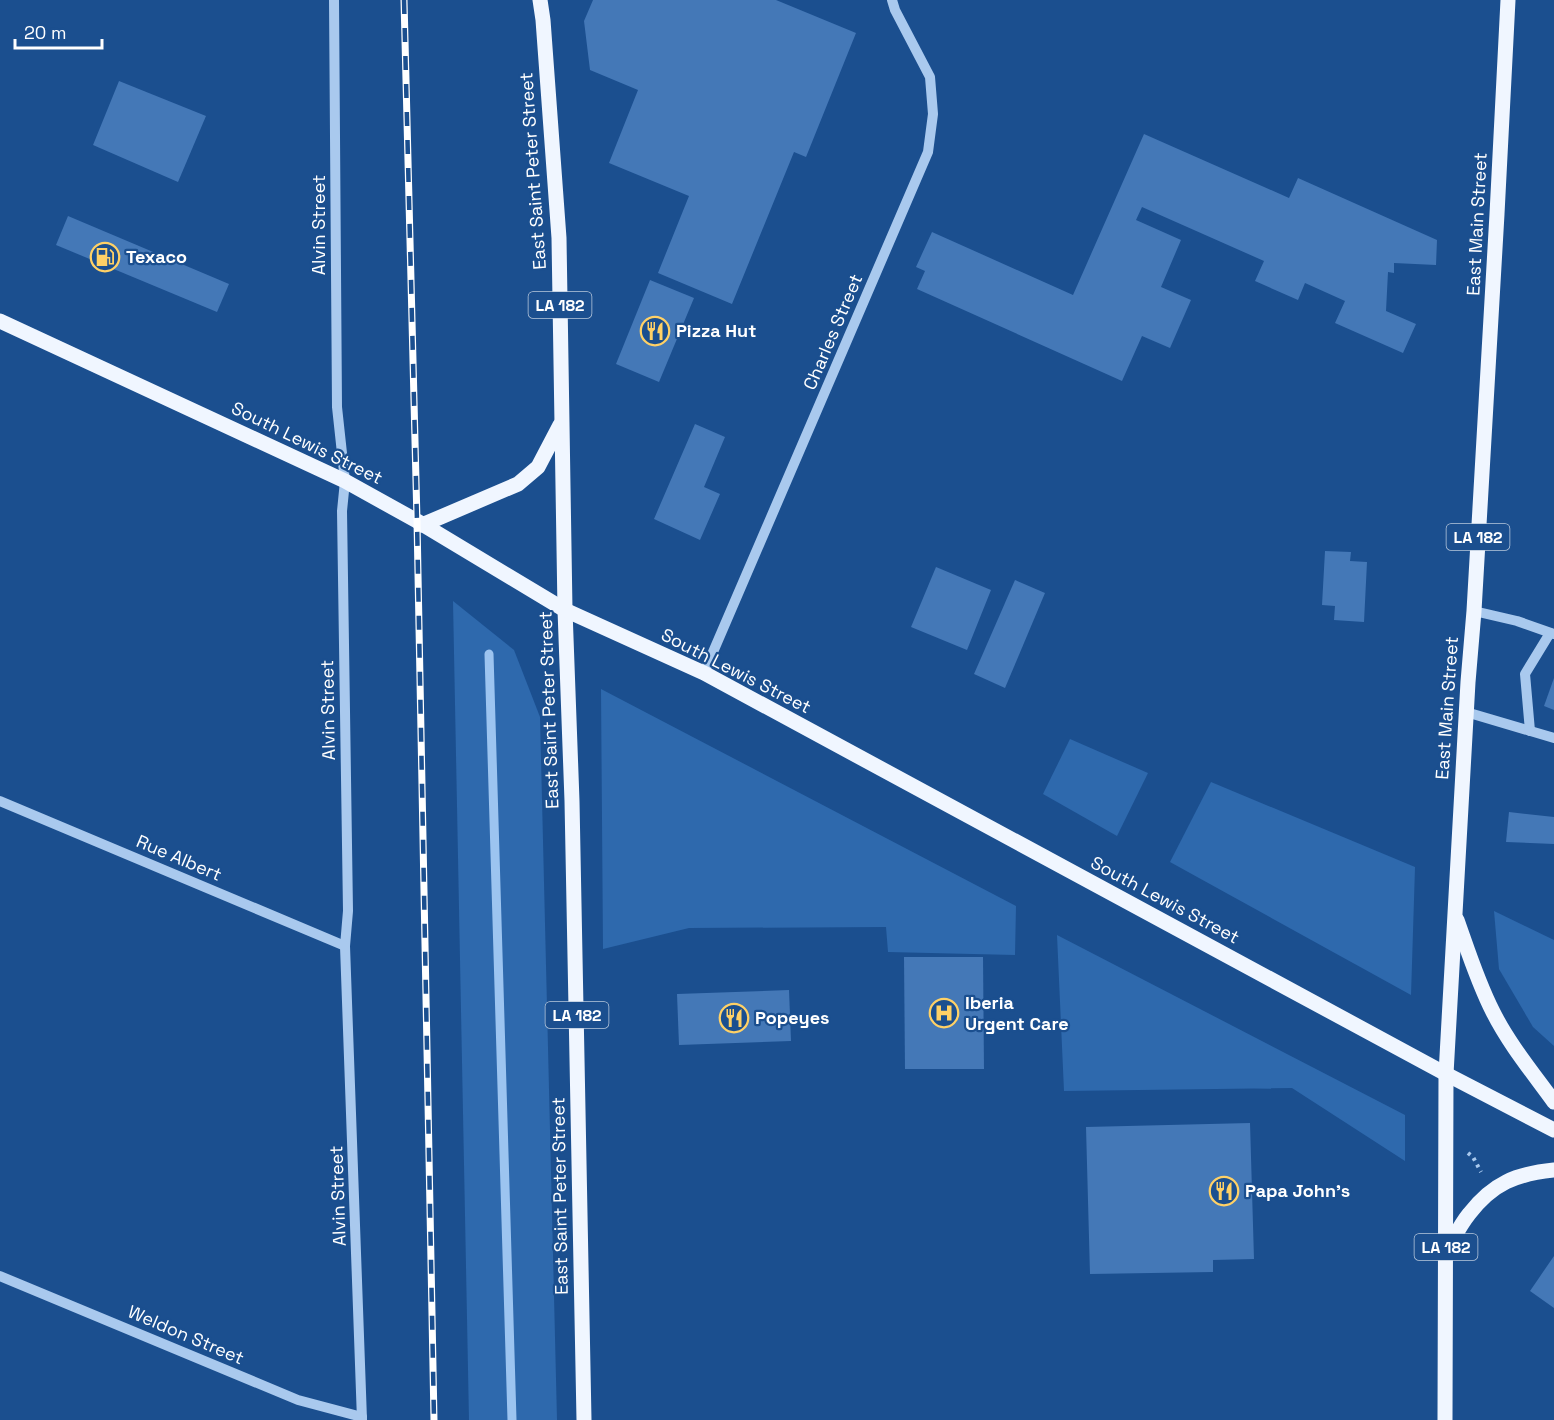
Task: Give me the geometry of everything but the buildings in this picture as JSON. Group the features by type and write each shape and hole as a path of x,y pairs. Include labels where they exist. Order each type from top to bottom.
{"main road":[{"name":"East Saint Peter Street","path":"540,0 559,238 565,610 573,813 584,1420"},
{"name":"East Main Street","path":"1445,1420 1446,1074 1508,0"},
{"name":"South Lewis Street","path":"0,321 345,481 565,610 704,674 1554,1131"},
{"path":"422,525 518,484 538,468 562,423"},
{"path":"1455,914 1493,1013 1554,1101"},
{"path":"1446,1253 1468,1214 1487,1193 1508,1180 1554,1170"}],"street":[{"name":"Alvin Street","path":"334,0 337,407 345,481 342,511 348,911 345,946 362,1418"},
{"name":"Charles Street","path":"704,674 928,152 933,114 930,77 892,0"},
{"path":"1474,610 1517,621 1552,634 1525,674 1530,731"},
{"path":"1466,712 1554,738"},
{"name":"Rue Albert","path":"0,801 345,946"},
{"name":"Weldon Street","path":"0,1276 298,1400 362,1418"}],"path":[{"path":"1462,1150 1473,1157 1481,1173"}],"shaded area":[{"path":"453,601 514,650 540,717 557,1420 469,1420"},
{"path":"601,689 1016,906 1015,955 888,952 886,927 689,928 603,949"},
{"path":"1070,739 1148,773 1117,836 1043,794"},
{"path":"1211,782 1415,867 1411,995 1170,862"},
{"path":"1494,911 1554,940 1554,1046 1533,1027 1499,969"},
{"path":"1057,935 1405,1115 1405,1161 1292,1088 1064,1091"}],"waterway":[{"path":"489,654 512,1420"}],"railway":[{"path":"404,0 417,521 434,1420"}],"place":[{"name":"Texaco","path":"105,257"},
{"name":"Pizza Hut","path":"655,331"},
{"name":"Iberia Urgent Care","path":"944,1013"},
{"name":"Popeyes","path":"734,1018"},
{"name":"Papa John's","path":"1224,1191"}]}
